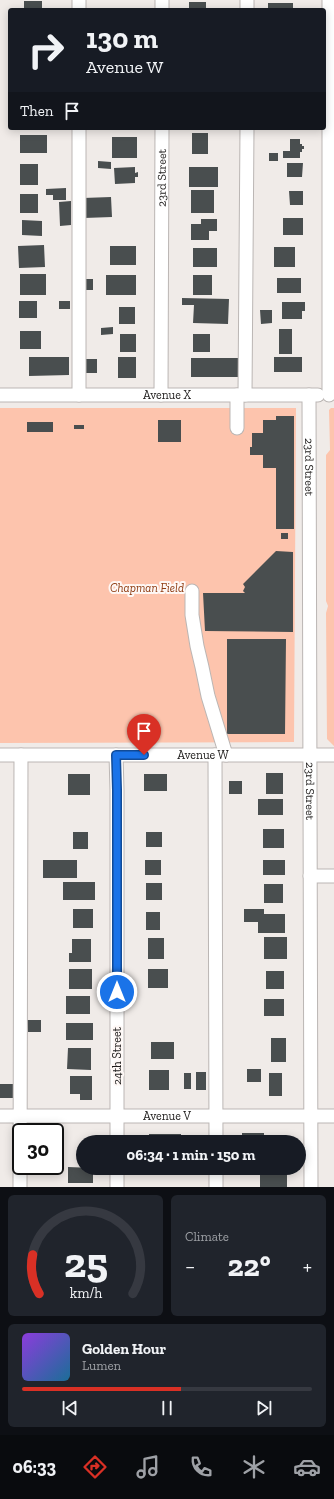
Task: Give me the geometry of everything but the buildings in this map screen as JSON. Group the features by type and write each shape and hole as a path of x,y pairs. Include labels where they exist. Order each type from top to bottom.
{"street":[{"path":"329,0 331,395"},
{"path":"79,130 79,395"},
{"name":"23rd Street","path":"161,395 162,130"},
{"path":"237,428 241,395 247,130"},
{"name":"Avenue X","path":"0,395 331,395"},
{"name":"23rd Street","path":"310,395 311,1187"},
{"path":"192,591 192,615 197,646 221,755 216,1135"},
{"name":"Avenue W","path":"0,755 334,755"},
{"path":"20,1187 21,755"},
{"name":"24th Street","path":"116,755 117,1135"},
{"path":"310,876 334,876"},
{"name":"Avenue V","path":"0,1116 334,1116"},
{"path":"117,1175 117,1187"},
{"path":"216,1175 216,1187"}],"green space":[{"name":"Chapman Field","path":"0,408 296,408 294,742 0,743"},
{"path":"334,408 334,746 327,739 326,613 328,606 326,601 326,455 330,450 329,410"}],"route":[{"path":"117,992 116,755 144,755"}]}
